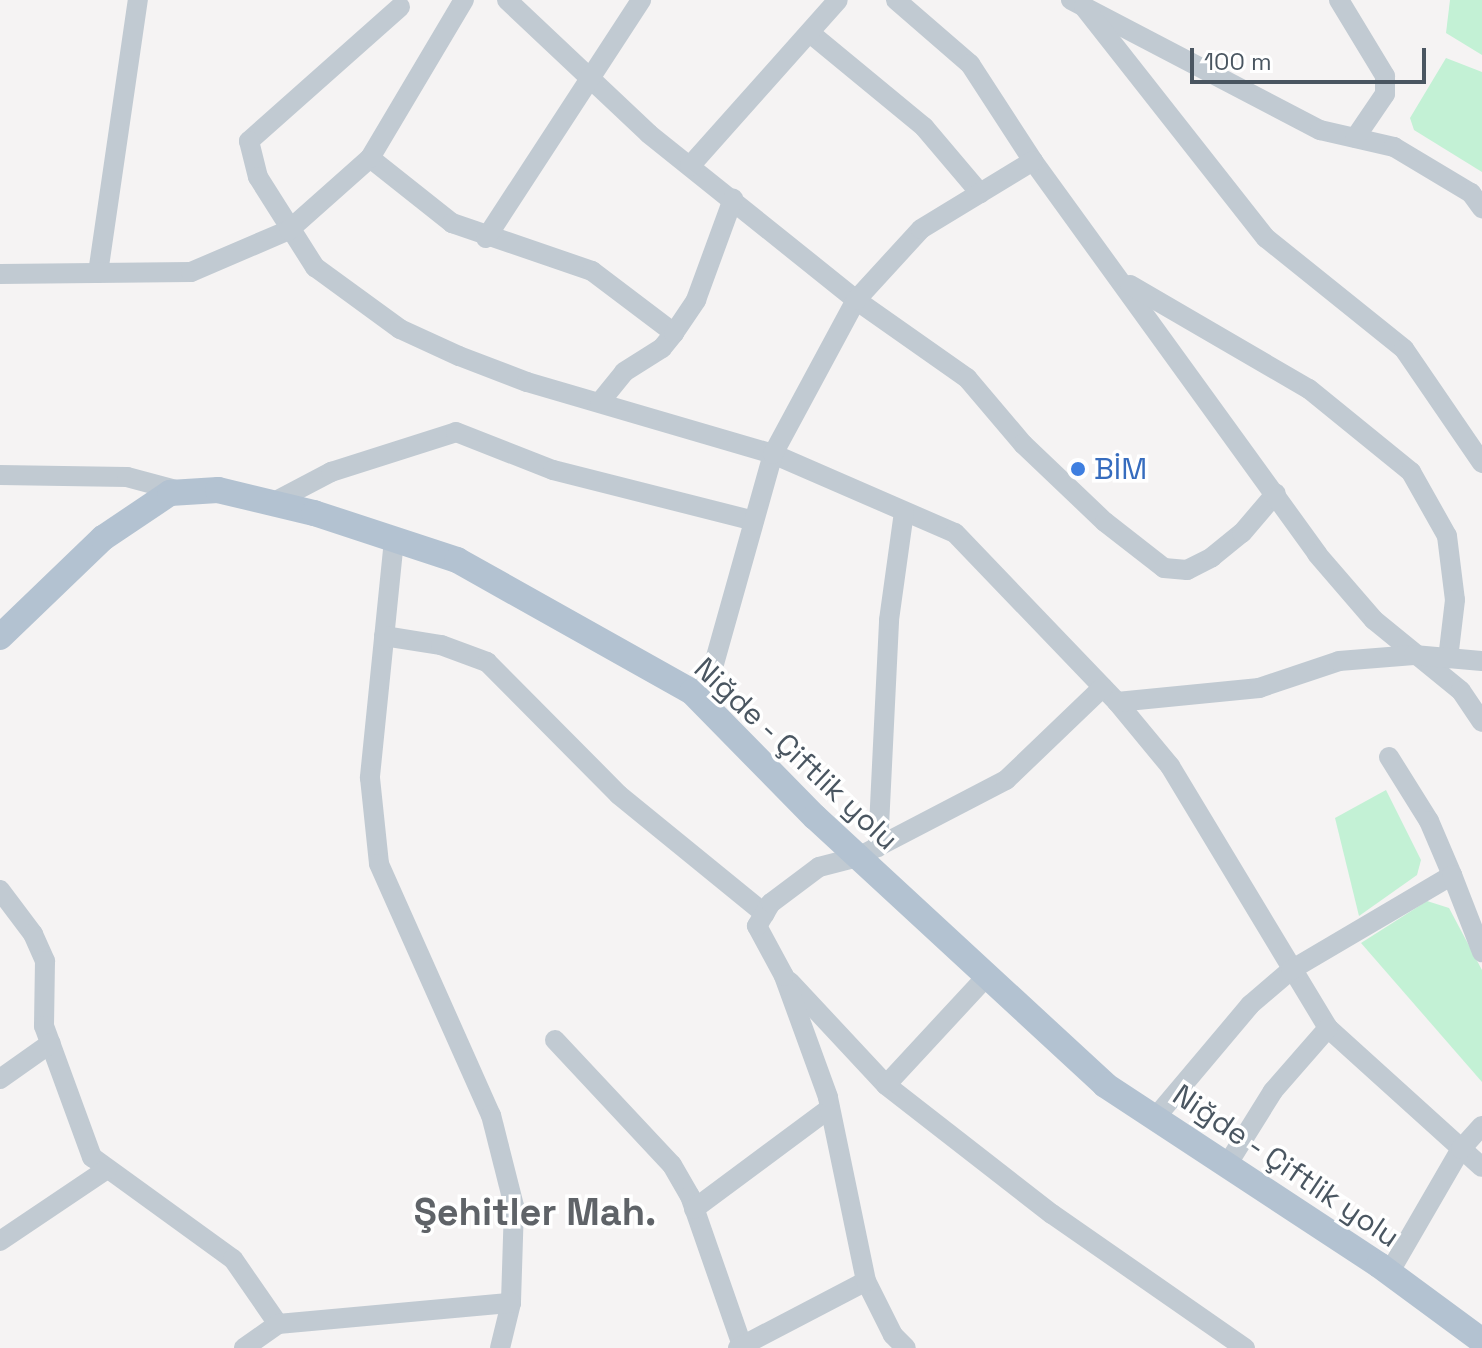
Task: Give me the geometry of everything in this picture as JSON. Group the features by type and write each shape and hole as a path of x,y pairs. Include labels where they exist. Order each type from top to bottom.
{"main road":[{"name":"Niğde - Çiftlik yolu","path":"0,637 128,517 170,493 218,490 272,503 394,540 471,568 626,651 703,703 868,852 987,976 1105,1085 1389,1273 1482,1341"}],"street":[{"path":"98,273 138,0"},
{"path":"0,274 191,272 289,230 370,158 464,0"},
{"path":"507,0 591,80 690,166 856,300 967,378 1023,444 1105,522 1164,568 1187,570 1212,557 1242,533 1276,493"},
{"path":"486,238 641,0"},
{"path":"690,166 838,0"},
{"path":"896,0 970,64 1033,161 1364,609 1414,655 1461,691 1482,722"},
{"path":"1339,0 1385,76 1385,94 1355,138"},
{"path":"1077,3 1320,130 1394,147 1478,195"},
{"path":"1077,3 1266,238 1404,349 1482,463"},
{"path":"400,7 249,141 258,177 315,267 400,329 527,382 773,454 955,533 1110,695 1170,766 1328,1028 1482,1167"},
{"path":"810,33 924,127 980,193"},
{"path":"370,158 452,223 486,238 592,271 674,333"},
{"path":"703,703 773,454 856,300 921,229 1033,161"},
{"path":"600,402 624,372 662,348 696,300 733,199"},
{"path":"1123,281 1309,389 1411,472 1447,536 1455,600 1448,659"},
{"path":"272,503 331,472 456,432 553,470 754,521"},
{"path":"0,475 127,477 183,492"},
{"path":"868,852 889,620 904,512"},
{"path":"394,540 370,778 379,864 491,1115 514,1206 511,1303 500,1348"},
{"path":"384,636 441,645 487,662 619,795 765,914"},
{"path":"906,1348 893,1335 866,1281 830,1108 784,976 757,926 765,914 819,867 868,852 1006,780 1110,695 1259,688 1339,661 1414,655 1482,661"},
{"path":"1389,757 1429,821 1482,952"},
{"path":"1155,1118 1250,1005 1291,970 1452,875"},
{"path":"0,890 33,934 45,961 44,1026 92,1157 233,1259 278,1324"},
{"path":"784,976 886,1085 1052,1214 1245,1348"},
{"path":"886,1085 987,976"},
{"path":"1227,1165 1273,1091 1328,1028"},
{"path":"555,1040 658,1147 694,1209 741,1347 866,1281"},
{"path":"0,1079 51,1043"},
{"path":"694,1209 830,1108"},
{"path":"1389,1273 1461,1149 1482,1126"},
{"path":"0,1241 107,1169"},
{"path":"244,1348 278,1324 511,1303"}],"green space":[{"path":"1450,0 1482,0 1482,55 1446,33"},
{"path":"1446,58 1482,72 1482,172 1414,130 1410,118"},
{"path":"1386,790 1421,860 1417,875 1359,916 1335,818"},
{"path":"1427,901 1449,908 1482,970 1482,1082 1361,943"}],"place":[{"name":"BİM","path":"1078,469"}],"district":[{"name":"Şehitler Mah.","path":"535,1213"}]}
